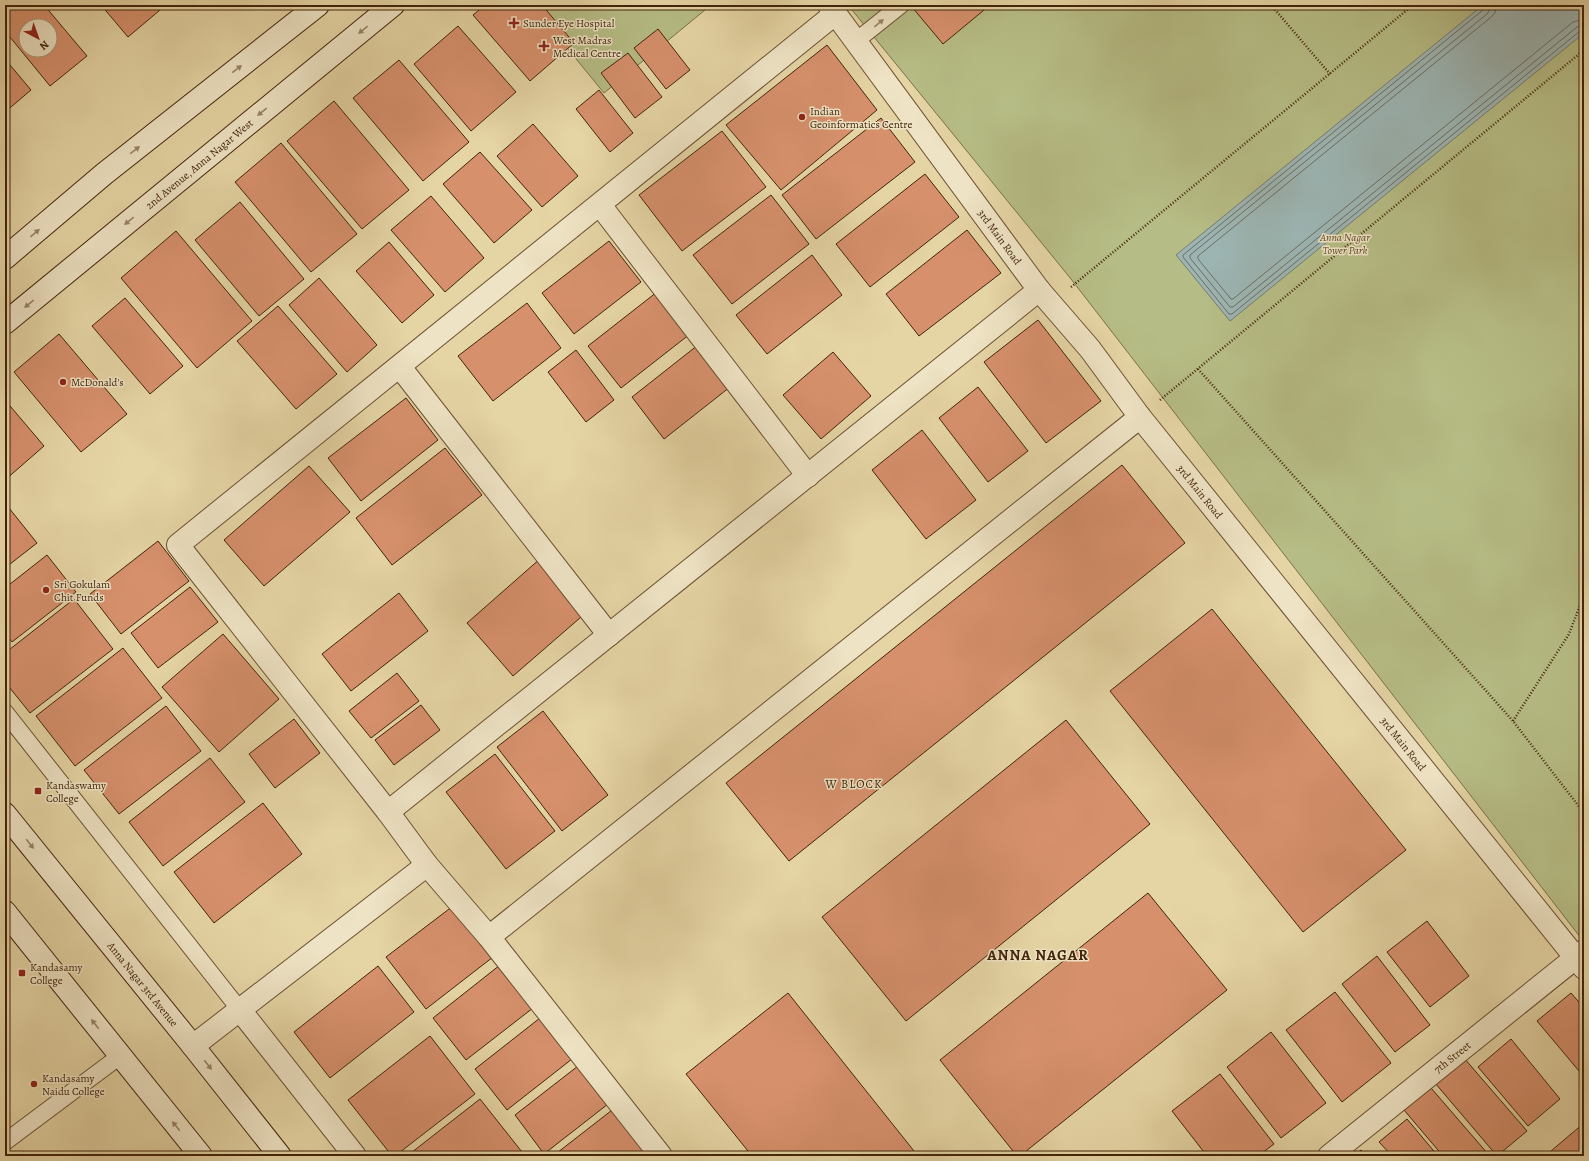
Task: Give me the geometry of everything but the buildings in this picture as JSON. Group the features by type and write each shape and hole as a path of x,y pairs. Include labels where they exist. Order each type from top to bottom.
{"street":[{"path":"5,258 104,174 318,5"},
{"name":"2nd Avenue, Anna Nagar West","path":"5,323 393,5"},
{"path":"660,1156 489,937 428,865 178,545 600,205 833,9"},
{"name":"3rd Main Road","path":"833,9 1045,297 1090,349 1140,417 1581,959"},
{"path":"600,205 808,476"},
{"path":"388,812 808,476 1045,297"},
{"path":"400,367 610,635"},
{"path":"489,937 1140,417"},
{"name":"Anna Nagar 3rd Avenue","path":"5,814 280,1156"},
{"path":"193,1046 428,865"},
{"path":"5,912 200,1156"},
{"name":"7th Street","path":"1329,1156 1581,959"},
{"path":"240,1010 355,1156"}],"lane":[{"path":"856,41 901,5"},
{"path":"5,712 240,1010"},
{"path":"5,1142 120,1056"}],"path":[{"path":"1271,5 1330,74"},
{"path":"1045,297 1330,74 1413,5"},
{"path":"1140,417 1584,50"},
{"path":"1198,369 1513,721 1584,813"},
{"path":"1513,721 1569,634 1584,595"}],"green space":[{"path":"532,5 711,5 604,93"},
{"name":"Anna Nagar Tower Park","path":"848,5 1584,5 1584,942 1071,279"}],"water":[{"path":"1483,5 1584,5 1584,33 1230,321 1176,255"}],"place":[{"name":"Sunder Eye Hospital","path":"514,23"},
{"name":"West Madras Medical Centre","path":"544,46"},
{"name":"Indian Geoinformatics Centre","path":"802,117"},
{"name":"McDonald's","path":"63,382"},
{"name":"Sri Gokulam Chit Funds","path":"46,590"},
{"name":"Kandaswamy College","path":"38,791"},
{"name":"Kandasamy College","path":"22,973"},
{"name":"Kandasamy Naidu College","path":"34,1084"}],"district":[{"name":"W BLOCK","path":"854,784"},
{"name":"ANNA NAGAR","path":"1038,955"}]}
